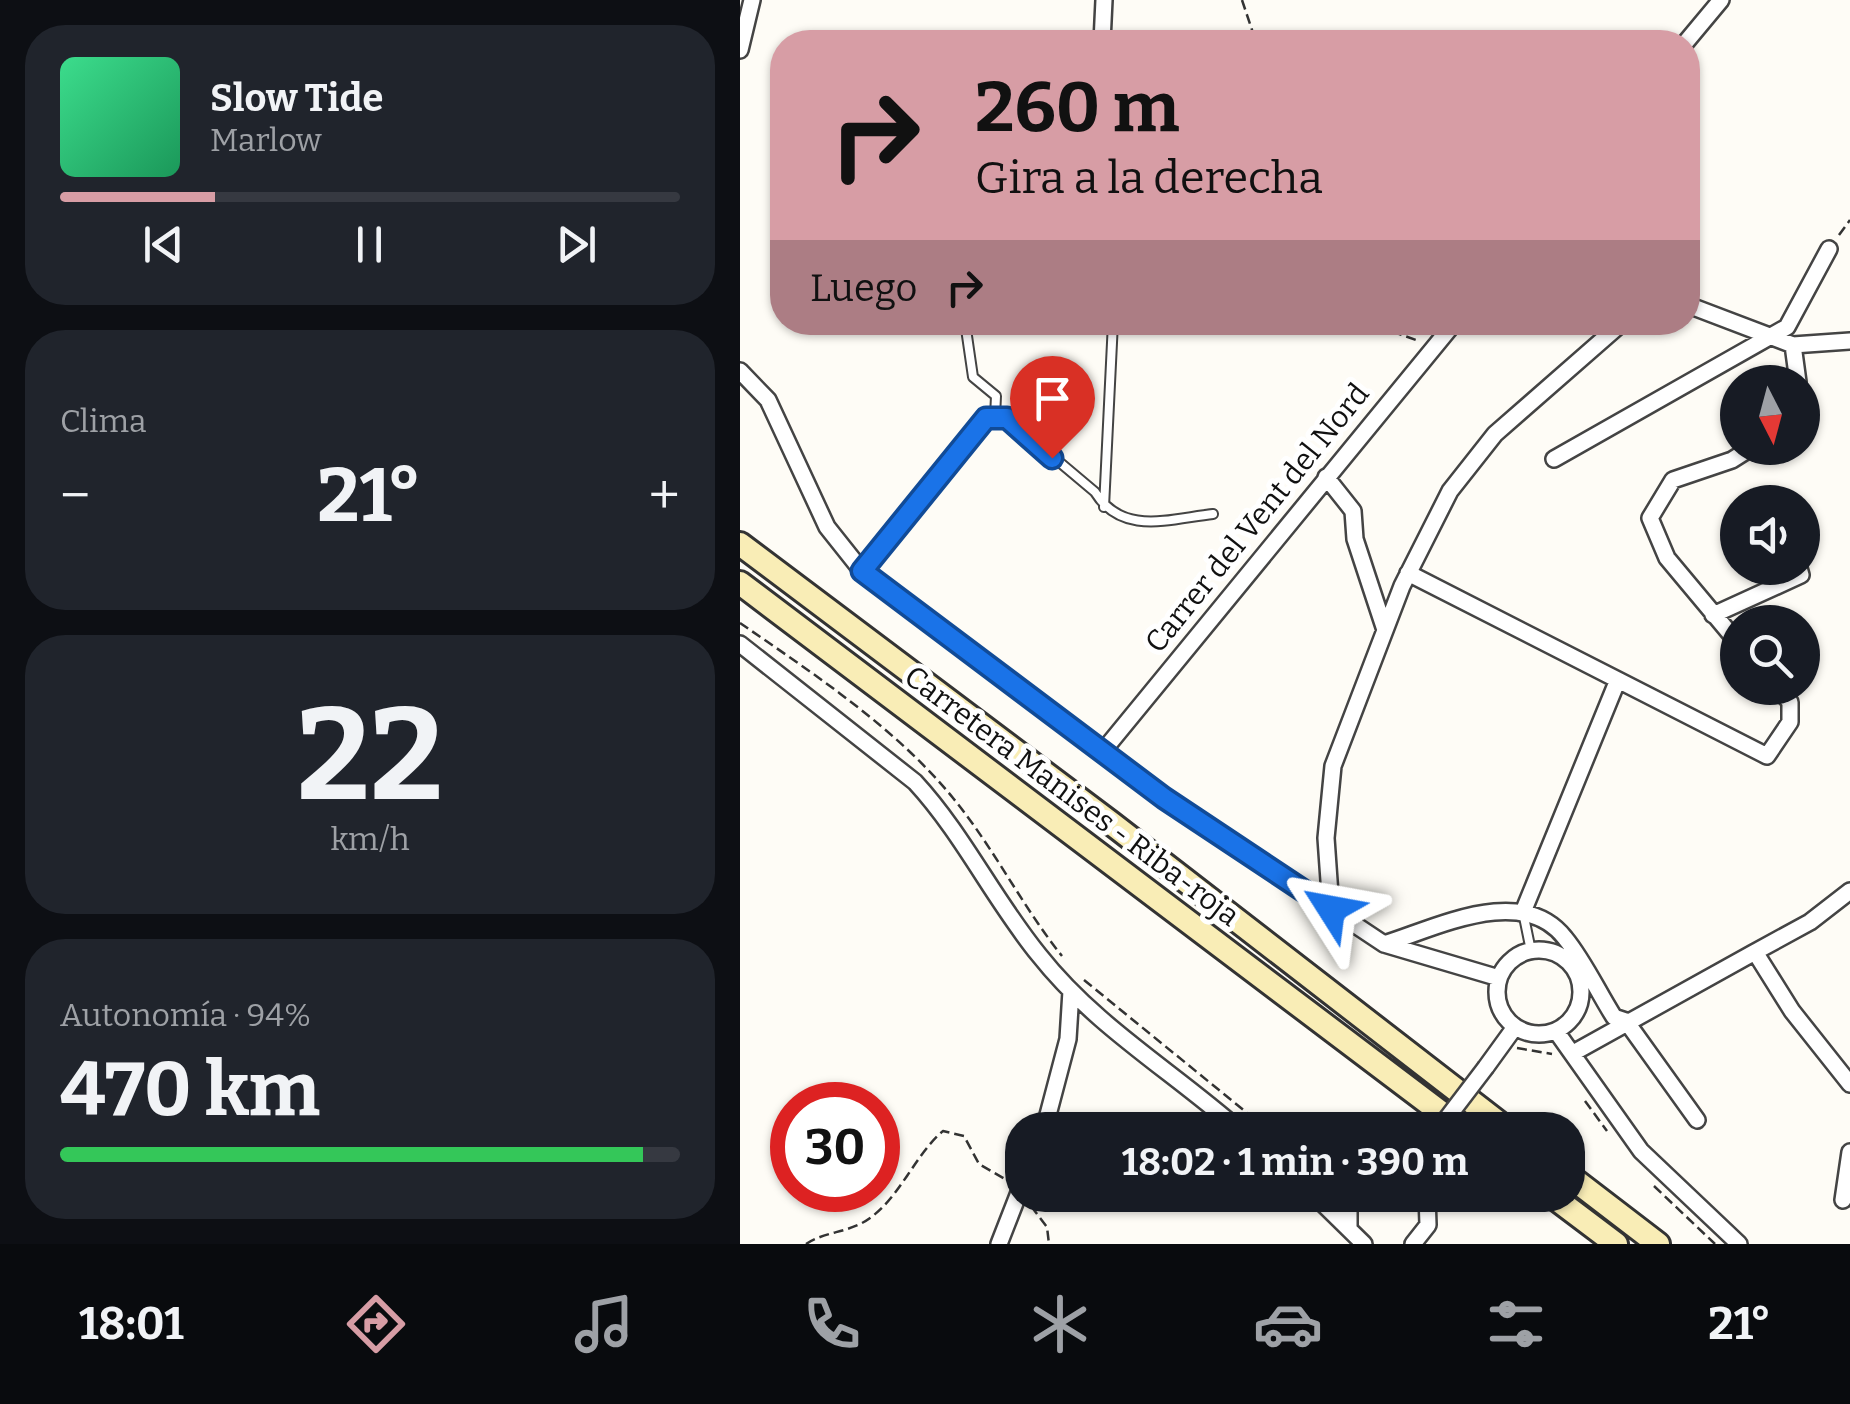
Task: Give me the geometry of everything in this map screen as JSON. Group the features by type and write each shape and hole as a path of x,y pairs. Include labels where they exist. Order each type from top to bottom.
{"main road":[{"name":"Carretera Manises - Riba-roja","path":"740,544 1097,812 1485,1112"},
{"name":"Carretera Manises - Riba-roja","path":"740,583 1440,1112"},
{"path":"1585,1188 1658,1244"},
{"path":"1574,1212 1616,1244"}],"street":[{"path":"740,50 752,0"},
{"path":"1103,30 1104,0"},
{"path":"1696,30 1721,0"},
{"path":"1554,460 1787,327 1829,249"},
{"path":"1700,310 1793,345 1850,341"},
{"name":"Carrer del Vent del Nord","path":"1104,750 1444,335"},
{"path":"1331,909 1326,838 1333,766 1408,573 1450,491 1494,434 1608,335"},
{"path":"1793,345 1796,365"},
{"path":"740,371 768,400 827,528 862,571 1164,798 1384,944 1499,978"},
{"path":"1720,464 1673,480 1650,518 1667,558 1720,623"},
{"path":"1326,477 1353,511 1355,539 1385,630"},
{"path":"1408,573 1768,756 1790,722 1790,705"},
{"path":"1713,615 1779,585"},
{"path":"740,644 915,782 938,806 1038,954 1070,992 1102,1022 1217,1112"},
{"path":"1523,912 1617,682"},
{"path":"1575,1052 1810,922 1850,891"},
{"path":"1384,944 1494,912 1523,912 1551,924 1565,937 1614,1017 1626,1021 1696,1120"},
{"path":"1531,951 1560,956 1579,979 1578,1010 1556,1031 1542,1034 1515,1027 1498,1006 1499,978 1513,959 1531,951"},
{"path":"1756,952 1792,1011 1850,1084"},
{"path":"1049,1112 1068,1038 1070,992"},
{"path":"1452,1112 1515,1027"},
{"path":"1556,1031 1575,1052 1641,1151 1739,1244"},
{"path":"1843,1200 1850,1152"},
{"path":"997,1242 1008,1212"},
{"path":"1333,1212 1364,1244"},
{"path":"1348,1212 1348,1226"},
{"path":"1423,1241 1430,1212"}],"lane":[{"path":"968,335 973,377 996,396 996,417"},
{"path":"1104,507 1113,335"},
{"path":"862,571 979,424 996,417 1007,418 1095,492 1104,507 1128,522 1214,514"},
{"path":"1523,912 1531,951"}],"path":[{"path":"1242,0 1252,30"},
{"path":"1829,249 1850,220"},
{"path":"1403,335 1435,346"},
{"path":"740,624 883,730 926,768 978,830 1062,956"},
{"path":"1074,971 1246,1112"},
{"path":"806,1244 829,1231 858,1225 887,1200 944,1131 964,1136 979,1164 1005,1180"},
{"path":"1039,1212 1047,1227 1049,1244"}],"route":[{"path":"1052,458 1007,418 986,418 862,571 1164,798 1331,909"}]}
